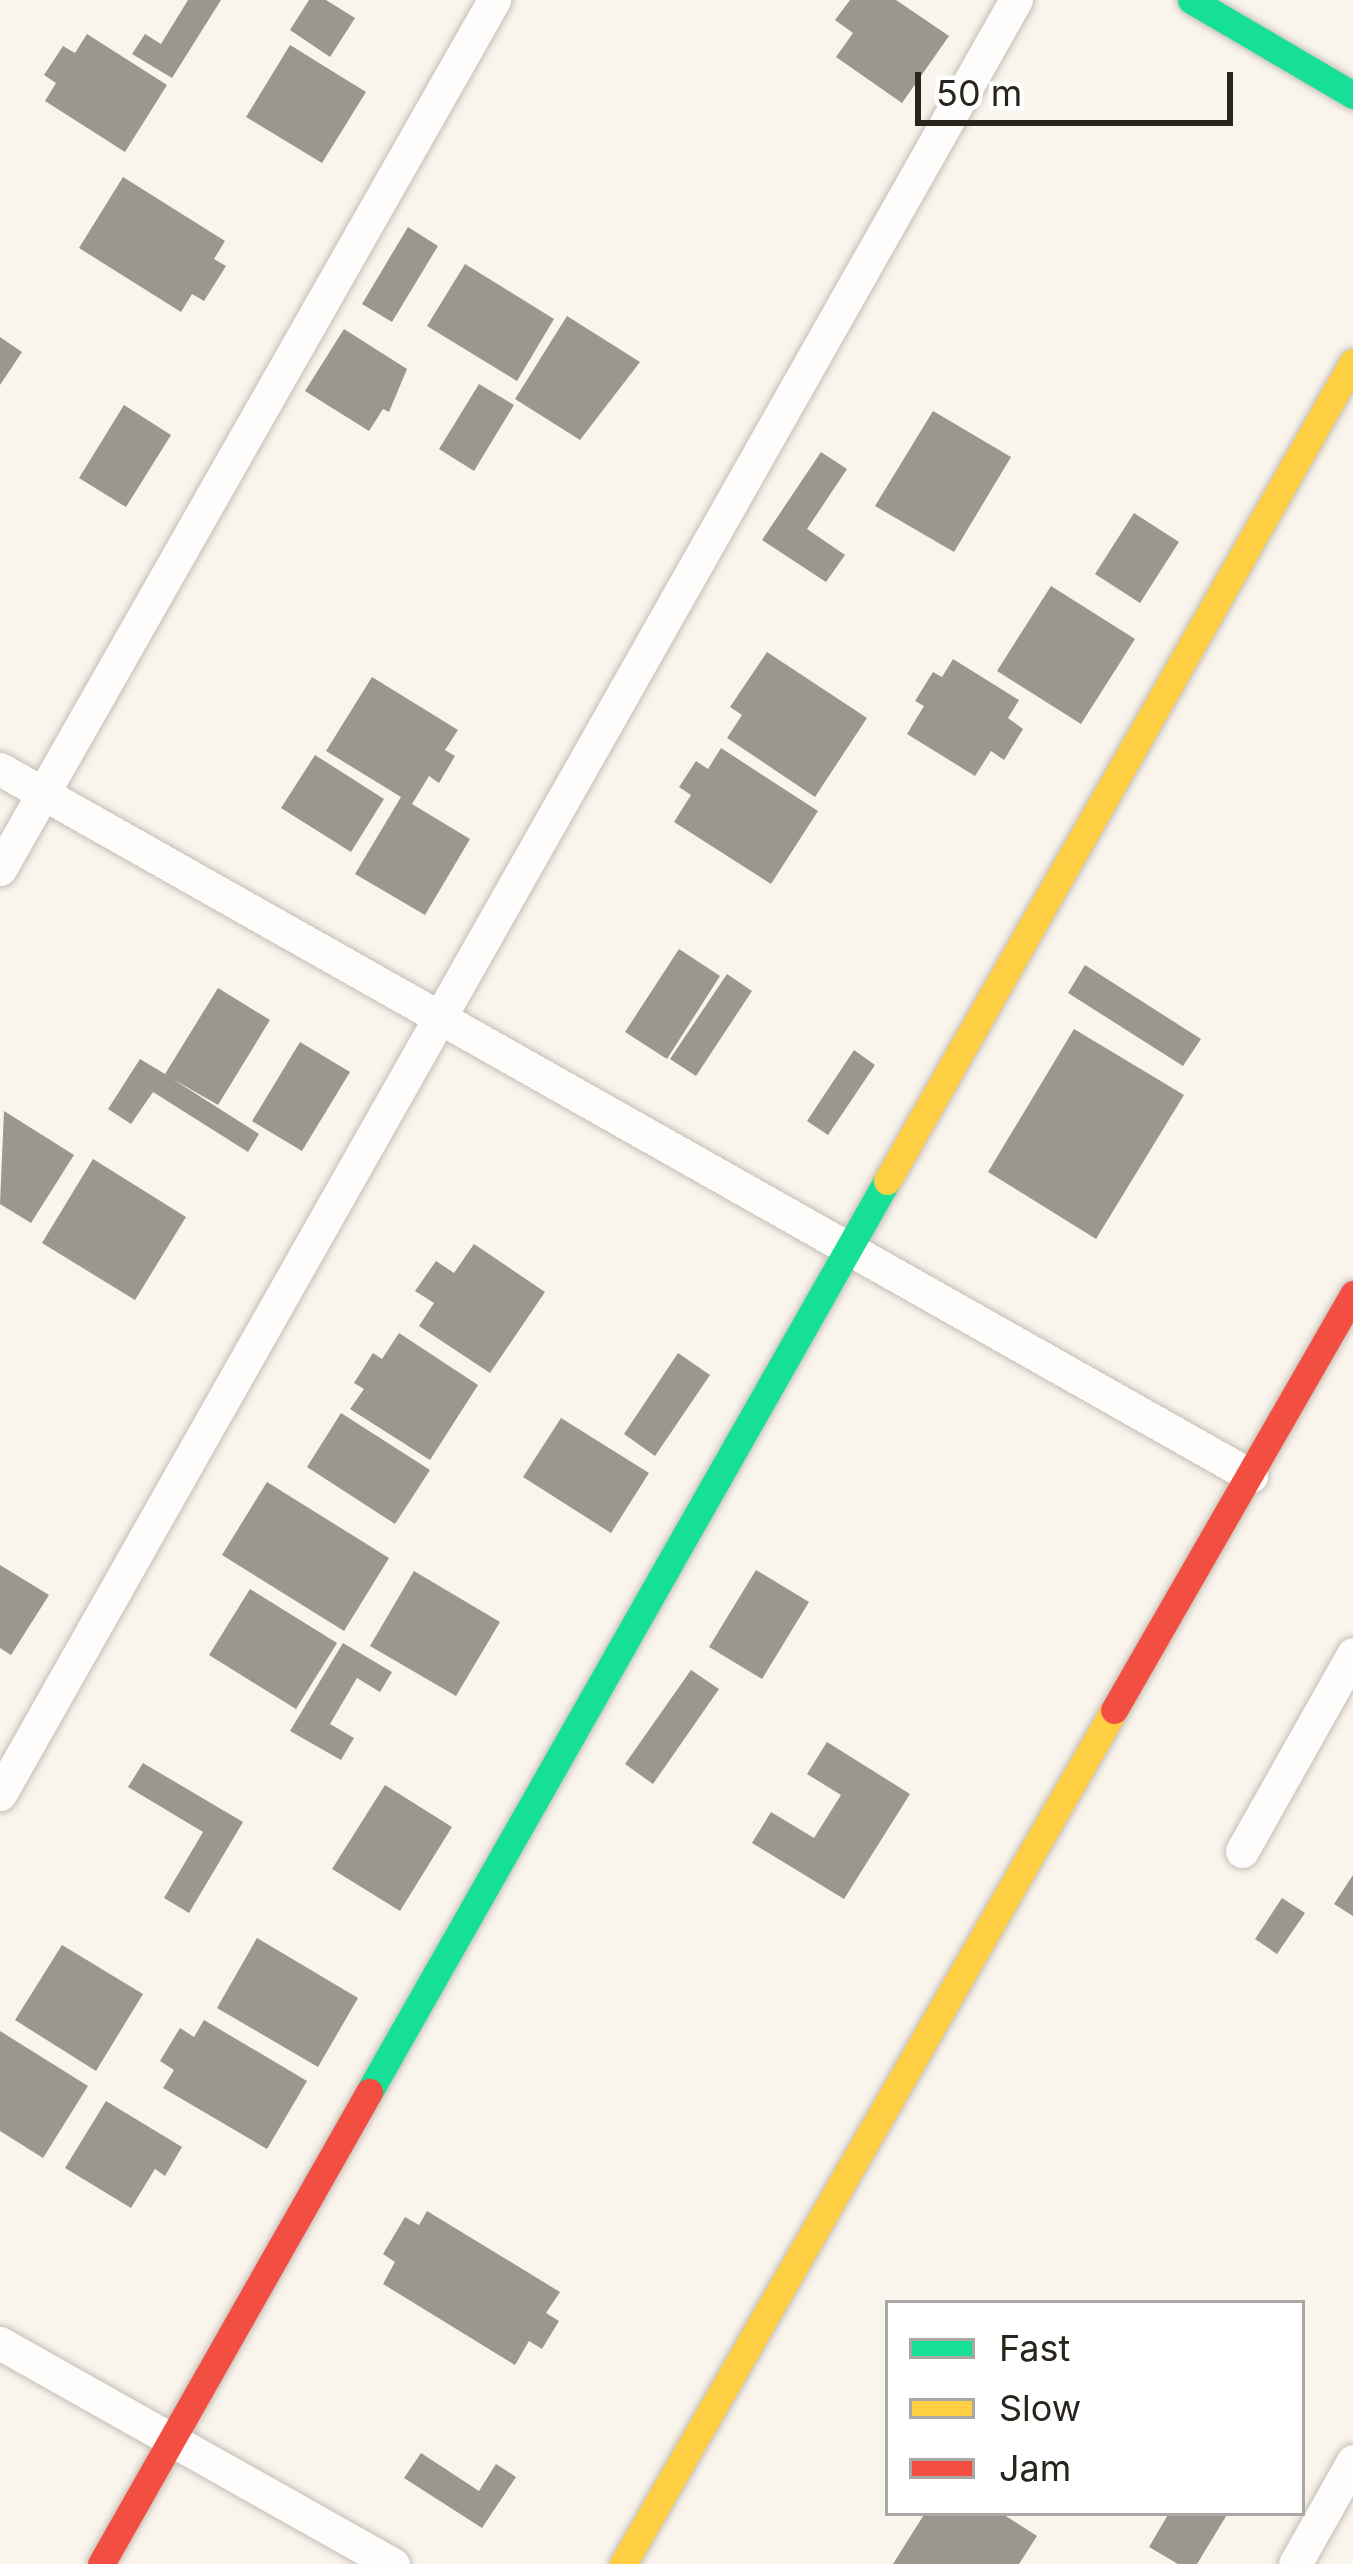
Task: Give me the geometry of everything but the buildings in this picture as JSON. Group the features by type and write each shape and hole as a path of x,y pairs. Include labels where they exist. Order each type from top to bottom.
{"street":[{"path":"0,869 494,0"},
{"path":"0,1794 1016,0"},
{"path":"1191,0 1353,95"},
{"path":"101,2564 1353,362"},
{"path":"0,769 1251,1476"},
{"path":"623,2564 1353,1294"},
{"path":"1242,1851 1353,1654"},
{"path":"0,2343 393,2564"},
{"path":"1295,2564 1353,2461"}],"traffic: fast":[{"path":"1191,0 1353,95"},
{"path":"369,2092 887,1181"}],"traffic: slow":[{"path":"887,1181 1353,362"},
{"path":"623,2564 1114,1710"}],"traffic: jam":[{"path":"1114,1710 1353,1294"},
{"path":"101,2564 369,2092"}]}
